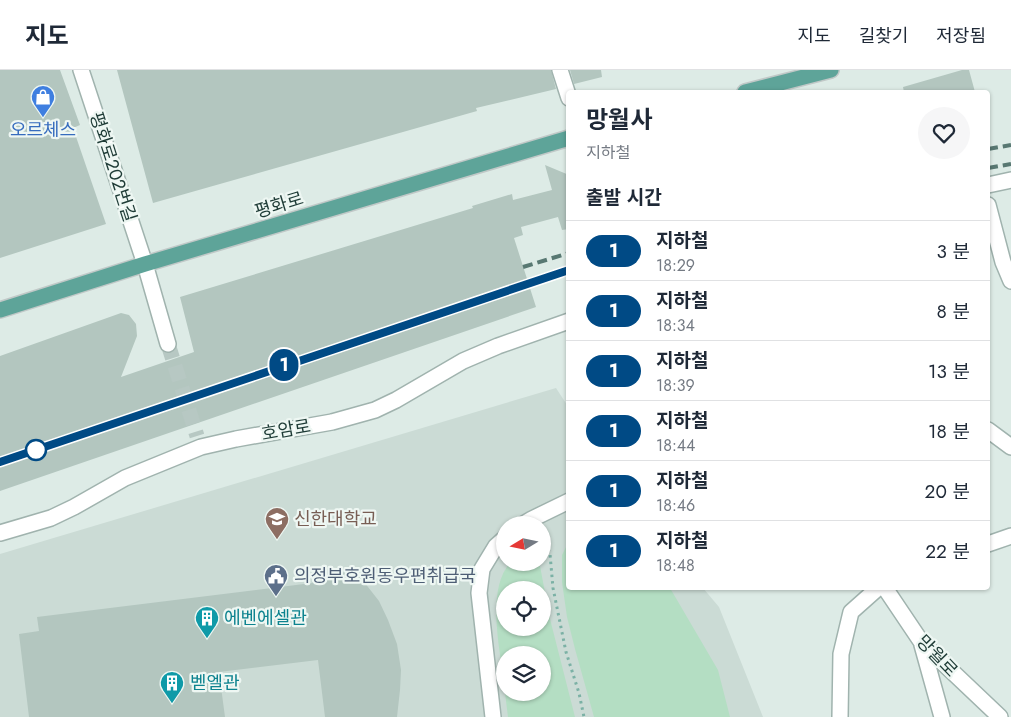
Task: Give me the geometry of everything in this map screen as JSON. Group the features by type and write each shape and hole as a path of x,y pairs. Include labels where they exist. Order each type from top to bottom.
{"main road":[{"path":"753,90 831,70"},
{"name":"평화로","path":"0,310 145,264 566,139"}],"street":[{"name":"평화로202번길","path":"81,70 145,264 168,344"},
{"path":"560,70 566,90"},
{"path":"990,185 1011,180"},
{"path":"990,213 1003,262 1011,281"},
{"name":"호암로","path":"0,533 51,518 74,508 125,478 199,442 236,439 332,422 375,410 463,361 566,321"},
{"path":"990,431 1011,447"},
{"path":"536,516 566,502"},
{"path":"990,543 1011,536"},
{"path":"493,717 479,593 482,570 496,546"},
{"path":"840,717 841,654 851,612 876,590"},
{"name":"망월로","path":"886,590 922,644 1000,717"},
{"path":"922,644 942,717"}],"path":[{"path":"551,565 553,588 566,652 579,693 584,717"}],"shaded area":[{"name":"신한대학교","path":"556,388 566,403 566,590 705,590 719,607 763,717 0,717 0,554"}],"green space":[{"path":"566,547 566,590 671,590 718,670 730,717 594,717 567,617 562,582 562,555"},
{"path":"505,571 541,571 543,581 500,581"},
{"path":"551,623 575,717 508,717 506,701 551,701 551,646 499,646 498,636 551,636"}],"building":[{"path":"0,70 60,70 80,125 73,128 106,224 0,258"},
{"path":"117,70 551,70 556,89 476,108 477,111 153,203"},
{"path":"570,70 601,70 602,77 574,84"},
{"path":"962,70 969,70 974,90 904,90 903,87"},
{"path":"545,165 566,174 566,229 562,230 558,217 521,227 523,235 514,238 536,307 0,491 0,356 121,313 129,315 136,324 137,336 121,377 194,352 180,297 473,208 472,206 512,194 513,200 552,190"},
{"name":"에벤에셀관","path":"341,567 357,573 379,601 397,644 401,670 397,717 325,717 318,660 219,672 225,717 29,717 19,634 39,631 37,617 312,583 322,572 330,568"}],"tunnel":[{"path":"168,344 197,436"}],"railway":[{"path":"990,149 1011,145"},
{"path":"990,168 1011,164"},
{"path":"523,267 566,254"},
{"path":"528,282 566,271"}],"metro line":[{"name":"1","path":"0,462 528,282 566,271"}],"place":[{"name":"오르체스","path":"43,118"},
{"name":"신한대학교","path":"277,540"},
{"name":"의정부호원동우편취급국","path":"276,597"},
{"name":"에벤에셀관","path":"207,639"},
{"name":"벧엘관","path":"172,704"}]}
